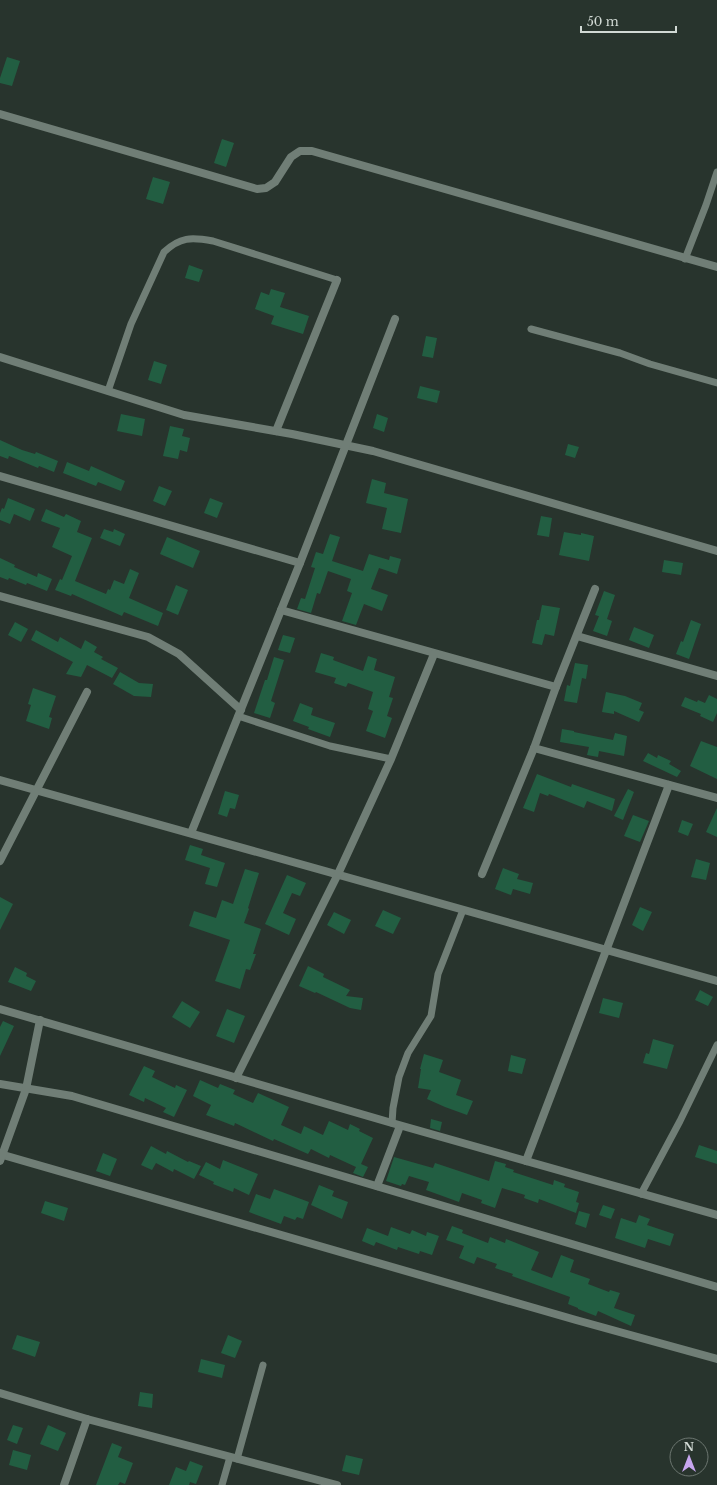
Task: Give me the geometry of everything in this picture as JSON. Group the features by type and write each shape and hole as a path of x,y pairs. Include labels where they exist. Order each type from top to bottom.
{"street":[{"path":"0,114 257,189 266,188 275,182 291,157 300,151 312,151 717,267"},
{"path":"276,432 337,280"},
{"path":"191,833 300,563 395,319"},
{"path":"0,357 184,415 373,451 717,551"},
{"path":"0,476 300,563"},
{"path":"482,874 534,748 556,687 595,589"},
{"path":"0,596 148,638 179,654 240,713"},
{"path":"281,610 556,687"},
{"path":"577,636 717,676"},
{"path":"236,1078 338,874 391,759 434,654"},
{"path":"0,860 87,692"},
{"path":"534,748 717,798"},
{"path":"0,780 37,789 606,951 717,981"},
{"path":"526,1161 669,785"},
{"path":"0,1009 717,1216"},
{"path":"40,1020 26,1089 1,1157 717,1359"},
{"path":"0,1084 72,1096 717,1287"},
{"path":"377,1186 396,1124"},
{"path":"0,1393 87,1419 337,1485"},
{"path":"64,1485 87,1419"}],"lane":[{"path":"685,259 717,172"},
{"path":"108,391 134,317 164,252 172,245 183,240 196,238 213,241 337,280"},
{"path":"531,329 620,353 650,364 717,383"},
{"path":"240,713 330,746 391,759"},
{"path":"396,1124 393,1108 399,1077 408,1053 431,1016 438,974 463,910"},
{"path":"641,1194 680,1121 717,1045"},
{"path":"222,1485 234,1458 263,1365"}],"building":[{"path":"7,57 20,61 12,86 0,83 0,78"},
{"path":"222,139 234,143 226,167 214,163"},
{"path":"153,177 170,182 163,204 146,199"},
{"path":"189,265 203,270 199,282 185,278"},
{"path":"271,289 285,293 280,307 309,316 303,334 271,324 274,316 255,309 261,292 269,295"},
{"path":"426,336 437,338 433,358 422,356"},
{"path":"154,361 167,365 161,384 148,380"},
{"path":"420,386 440,391 437,403 417,398"},
{"path":"121,414 145,419 142,436 117,431"},
{"path":"377,414 388,418 384,432 373,428"},
{"path":"170,426 184,429 182,436 190,438 187,452 180,450 178,459 163,456"},
{"path":"0,440 22,450 35,454 36,452 58,461 54,472 39,466 38,468 9,456 8,459 0,456"},
{"path":"568,444 579,447 575,458 565,455"},
{"path":"67,462 89,471 91,466 125,481 121,491 98,482 96,486 63,473"},
{"path":"372,479 386,483 384,493 408,499 401,533 382,529 387,508 366,503"},
{"path":"159,486 172,491 165,506 153,501"},
{"path":"8,498 35,509 30,521 14,514 10,524 0,520 0,513 2,508 4,509"},
{"path":"210,498 223,503 217,518 204,513"},
{"path":"46,509 64,517 66,514 81,521 77,532 92,538 75,581 106,594 108,589 110,590 114,580 124,584 130,569 139,573 129,598 163,613 158,626 124,612 122,616 72,594 71,596 55,590 60,579 62,580 72,556 52,547 60,528 41,521"},
{"path":"541,516 552,518 549,537 537,535"},
{"path":"104,529 113,532 114,529 125,534 120,546 100,538"},
{"path":"564,532 581,535 581,533 594,536 589,561 559,555"},
{"path":"330,534 340,537 332,561 363,571 369,554 389,560 390,556 401,559 397,574 379,568 371,589 388,595 382,611 364,604 356,625 342,621 352,593 347,591 351,579 328,571 320,594 317,593 311,613 297,609 301,598 305,599 315,568 311,567 316,552 323,554"},
{"path":"167,537 200,551 193,568 160,554"},
{"path":"0,558 15,565 14,567 37,577 38,573 52,579 47,591 27,583 26,585 9,578 8,580 0,577"},
{"path":"664,560 683,563 681,575 662,572"},
{"path":"176,585 188,590 178,615 166,610"},
{"path":"604,591 615,595 607,619 612,621 607,636 593,631 599,616 595,615"},
{"path":"542,605 560,608 554,636 545,634 542,645 532,643"},
{"path":"691,620 701,624 689,659 676,654 681,641 683,642"},
{"path":"15,622 28,629 21,642 8,635"},
{"path":"634,627 654,635 649,648 629,640"},
{"path":"36,630 58,642 60,637 81,649 85,640 97,647 94,652 103,657 101,659 118,668 112,678 87,665 81,677 66,674 73,662 31,640"},
{"path":"283,635 295,638 290,653 278,650"},
{"path":"321,653 334,657 333,660 363,671 368,656 377,659 374,670 395,677 389,697 393,698 387,716 392,718 385,738 366,731 373,711 368,709 373,692 348,683 346,687 334,683 336,678 315,672"},
{"path":"274,657 284,660 271,701 275,703 270,718 254,713"},
{"path":"575,663 588,665 586,679 582,678 577,703 564,701 567,685 570,686"},
{"path":"120,672 139,683 153,684 151,697 134,696 113,684"},
{"path":"33,688 56,696 49,717 52,718 49,729 26,721 31,705 28,704"},
{"path":"606,692 625,696 642,703 639,710 644,712 639,722 614,711 614,714 602,712"},
{"path":"709,695 717,699 717,713 713,722 700,716 701,714 681,706 685,697 697,702 698,700 705,703"},
{"path":"300,703 313,708 311,715 335,723 330,737 308,729 309,727 293,721"},
{"path":"562,729 613,740 615,733 627,736 624,756 599,751 598,757 587,755 589,747 560,742"},
{"path":"701,741 717,747 717,779 690,766"},
{"path":"648,753 657,758 658,755 671,761 669,764 681,771 677,777 643,761"},
{"path":"537,774 571,787 572,784 615,799 612,811 587,801 584,808 549,794 548,796 540,793 534,812 523,808"},
{"path":"628,789 634,792 623,820 614,816"},
{"path":"225,791 239,795 235,809 230,808 227,817 218,814"},
{"path":"717,808 717,837 706,832"},
{"path":"633,815 649,821 640,842 624,836"},
{"path":"682,820 693,824 688,836 678,832"},
{"path":"190,845 203,849 201,855 225,863 217,887 205,884 210,868 185,860"},
{"path":"696,859 710,863 706,880 691,877"},
{"path":"503,868 519,874 517,879 533,883 530,894 513,889 511,895 495,889"},
{"path":"245,869 259,873 244,923 261,929 253,954 256,954 250,970 246,969 240,989 215,981 230,940 189,926 194,911 216,918 222,900 233,904"},
{"path":"287,875 306,883 300,896 292,893 283,913 296,919 289,935 265,924"},
{"path":"0,897 13,904 0,930"},
{"path":"640,907 652,912 643,931 632,925"},
{"path":"383,910 401,918 393,934 375,926"},
{"path":"334,912 351,920 344,934 327,925"},
{"path":"308,966 324,974 323,977 350,990 346,996 363,998 361,1010 350,1008 316,992 315,993 299,986"},
{"path":"15,967 27,973 26,976 36,981 31,991 8,982"},
{"path":"700,990 713,997 708,1006 695,1000"},
{"path":"603,998 623,1003 619,1018 599,1013"},
{"path":"182,1001 200,1012 190,1028 172,1017"},
{"path":"227,1009 245,1016 234,1043 216,1036"},
{"path":"3,1021 14,1026 0,1056 0,1027"},
{"path":"653,1039 674,1045 667,1069 643,1063 646,1053 649,1054"},
{"path":"424,1054 443,1060 439,1072 461,1080 456,1095 473,1101 467,1115 427,1099 431,1090 418,1088 420,1069"},
{"path":"511,1055 526,1059 522,1074 508,1071"},
{"path":"144,1066 155,1071 152,1077 175,1088 176,1085 187,1090 174,1117 163,1112 166,1108 145,1098 144,1102 129,1095"},
{"path":"200,1080 218,1088 220,1084 235,1090 233,1094 253,1103 258,1093 289,1107 281,1125 301,1134 304,1126 323,1135 329,1121 348,1130 350,1124 360,1129 359,1131 373,1138 361,1164 368,1167 363,1177 353,1173 356,1167 330,1155 329,1158 311,1149 308,1154 274,1139 273,1141 235,1123 234,1126 206,1115 211,1105 193,1096"},
{"path":"431,1119 442,1122 440,1131 430,1128"},
{"path":"699,1145 717,1151 717,1164 695,1157"},
{"path":"151,1146 166,1154 167,1151 188,1162 189,1161 201,1166 194,1179 174,1169 173,1172 156,1163 152,1170 141,1165"},
{"path":"103,1153 117,1159 110,1176 96,1171"},
{"path":"394,1157 433,1168 435,1163 489,1181 495,1161 506,1164 505,1167 514,1170 513,1172 553,1185 554,1180 565,1184 564,1187 579,1192 576,1202 579,1203 576,1213 539,1199 538,1203 524,1198 525,1195 502,1188 495,1208 481,1203 482,1200 462,1193 459,1202 426,1190 429,1182 409,1176 405,1185 402,1184 401,1186 386,1181"},
{"path":"223,1160 258,1174 249,1195 234,1188 233,1192 213,1184 214,1182 199,1175 206,1162 220,1169"},
{"path":"319,1185 334,1191 332,1196 348,1202 342,1219 311,1205"},
{"path":"274,1189 309,1202 303,1219 297,1217 295,1220 284,1216 281,1224 249,1212 256,1194 270,1199"},
{"path":"45,1201 68,1208 64,1221 41,1213"},
{"path":"603,1205 615,1209 611,1219 599,1215"},
{"path":"579,1211 590,1214 586,1228 575,1224"},
{"path":"639,1215 650,1219 647,1225 674,1234 670,1246 648,1239 645,1248 615,1238 621,1218 636,1223"},
{"path":"452,1226 463,1230 462,1233 488,1243 490,1237 505,1243 506,1239 539,1252 531,1270 552,1278 561,1255 574,1260 570,1272 590,1279 588,1284 609,1292 610,1290 620,1293 614,1308 635,1315 631,1326 598,1311 596,1316 578,1309 568,1304 570,1297 512,1276 513,1274 495,1268 497,1264 477,1257 474,1264 459,1258 464,1246 446,1240"},
{"path":"391,1227 410,1234 412,1230 426,1236 427,1232 439,1236 432,1255 420,1251 419,1254 398,1247 397,1250 376,1242 374,1246 362,1241 367,1228 388,1236"},
{"path":"17,1335 40,1342 35,1357 12,1349"},
{"path":"228,1335 242,1341 235,1358 221,1353"},
{"path":"201,1359 225,1365 222,1378 198,1372"},
{"path":"140,1392 153,1394 152,1408 138,1406"},
{"path":"13,1425 23,1428 17,1444 7,1440"},
{"path":"48,1425 66,1433 58,1451 40,1444"},
{"path":"112,1443 122,1447 118,1457 133,1463 125,1484 120,1482 118,1485 96,1485"},
{"path":"13,1450 31,1455 27,1470 9,1465"},
{"path":"346,1455 363,1459 359,1475 342,1471"},
{"path":"190,1461 203,1466 196,1484 190,1482 189,1485 169,1485 176,1467 186,1471"}]}
